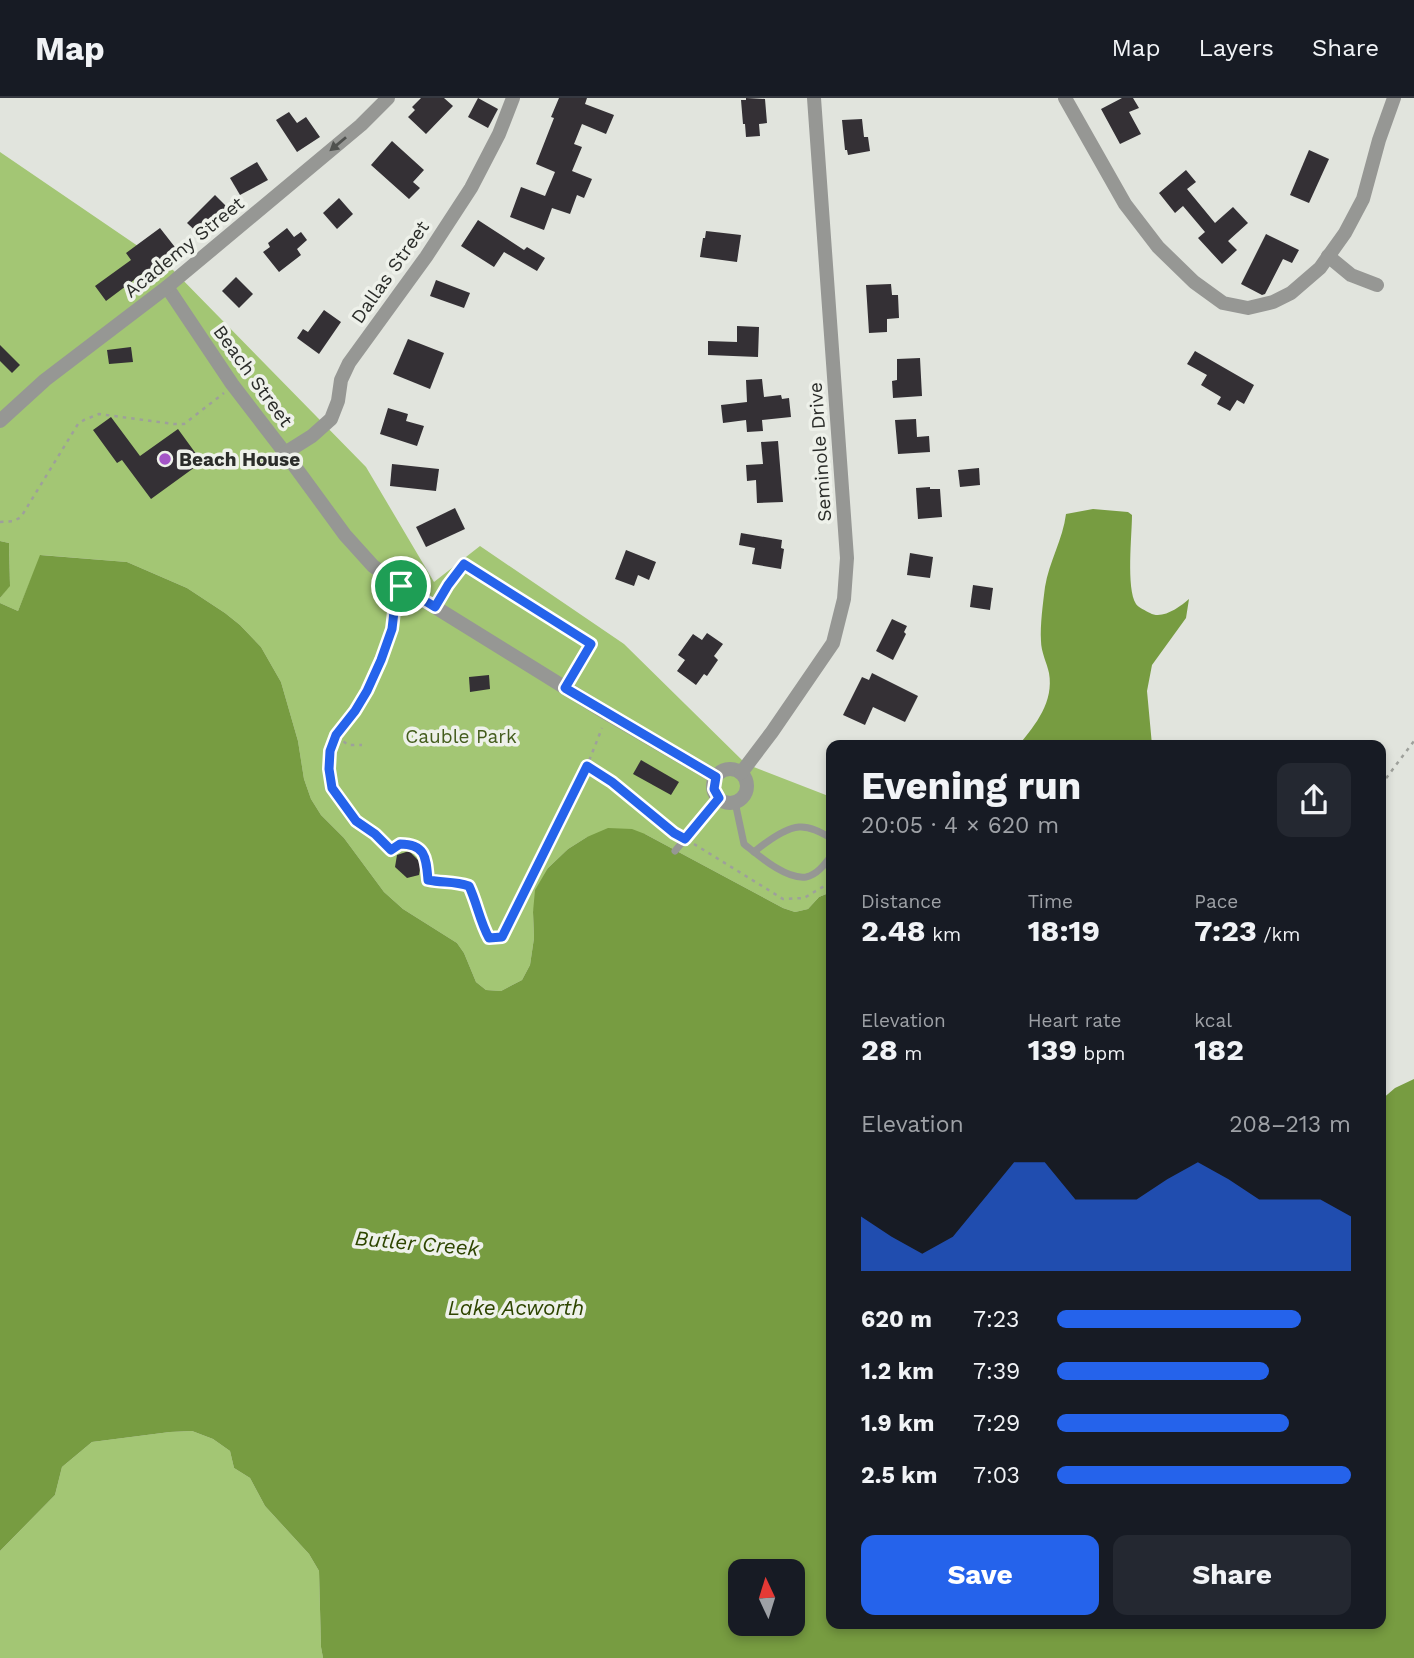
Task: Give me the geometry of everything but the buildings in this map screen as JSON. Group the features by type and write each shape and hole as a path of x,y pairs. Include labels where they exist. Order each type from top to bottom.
{"street":[{"name":"Academy Street","path":"0,421 45,380 167,287 361,125 388,98"},
{"name":"Dallas Street","path":"285,453 312,436 331,419 338,401 341,380 349,363 426,257 471,188 499,134 513,98"},
{"name":"Seminole Drive","path":"741,773 833,643 844,599 847,558 814,98"},
{"path":"1065,98 1125,204 1158,247 1194,282 1223,303 1248,308 1273,302 1291,293 1320,268 1345,233 1363,199 1394,98"},
{"path":"1328,256 1351,275 1377,285"},
{"name":"Beach Street","path":"167,287 232,384 345,535 373,566 565,688 716,777"},
{"path":"730,769 741,773 747,781 744,796 729,803 719,798 714,789 716,777 724,770 730,769"}],"lane":[{"path":"435,607 464,564 591,644 565,688"},
{"path":"675,851 719,798"},
{"path":"735,802 744,844 754,852 789,875 807,877 826,863"},
{"path":"754,852 774,836 799,827 818,830 826,835"}],"path":[{"path":"0,522 14,521 21,517 83,420 99,414 184,424 219,398 232,384"},
{"path":"401,586 395,603 392,629 381,660 367,691 336,735 330,751 332,788 356,821 375,834 391,850 400,844 410,844 419,849 426,857 428,880 457,881 469,886 489,938 502,937 587,766 606,713"},
{"path":"336,735 348,745 362,746"},
{"path":"1386,778 1414,741"},
{"path":"587,766 612,782 674,833 783,899 804,898 826,884"}],"green space":[{"name":"Cauble Park","path":"0,152 173,270 366,467 434,582 480,546 624,644 746,764 826,795 826,894 819,897 808,909 795,912 645,834 587,837 568,849 548,868 533,912 534,938 530,965 522,980 501,991 486,990 476,982 457,943 403,909 384,892 344,838 321,815 311,799 304,779 298,741 281,682 261,647 240,625 187,588 127,562 41,555 18,611 0,603 0,598 10,585 9,543 0,541"},
{"path":"192,1431 213,1439 230,1451 234,1468 250,1478 265,1506 309,1554 319,1571 323,1658 0,1658 0,1551 55,1495 62,1467 92,1442"}],"water":[{"path":"1093,509 1128,512 1132,515 1131,586 1137,605 1150,613 1160,615 1176,609 1189,599 1186,618 1152,665 1147,691 1152,740 1023,740 1037,721 1049,694 1049,673 1041,645 1042,614 1047,578 1066,514"},
{"path":"0,541 9,543 10,586 0,598"},
{"name":"Lake Acworth","path":"40,555 127,562 187,588 240,625 261,647 281,682 298,741 304,779 311,799 321,815 344,838 384,892 403,909 457,943 476,982 486,990 501,991 522,980 530,965 534,938 535,890 548,868 568,849 608,828 632,829 645,834 795,912 808,909 819,897 826,894 826,1629 1386,1629 1386,1096 1414,1079 1414,1658 323,1658 319,1571 309,1554 265,1506 250,1478 234,1468 230,1451 213,1439 192,1431 92,1442 62,1467 55,1495 0,1551 0,603 18,611"}],"place":[{"name":"Beach House","path":"165,459"}],"route":[{"path":"464,564 591,644 565,688 716,777 714,789 719,798 685,839 612,782 587,766 502,937 489,938 469,886 457,881 428,880 426,857 419,849 410,844 400,844 391,850 375,834 356,821 332,788 330,751 336,735 367,691 381,660 392,629 395,603 401,586 435,607 464,564"}],"water label":[{"name":"Butler Creek","path":"417,1243"}]}
